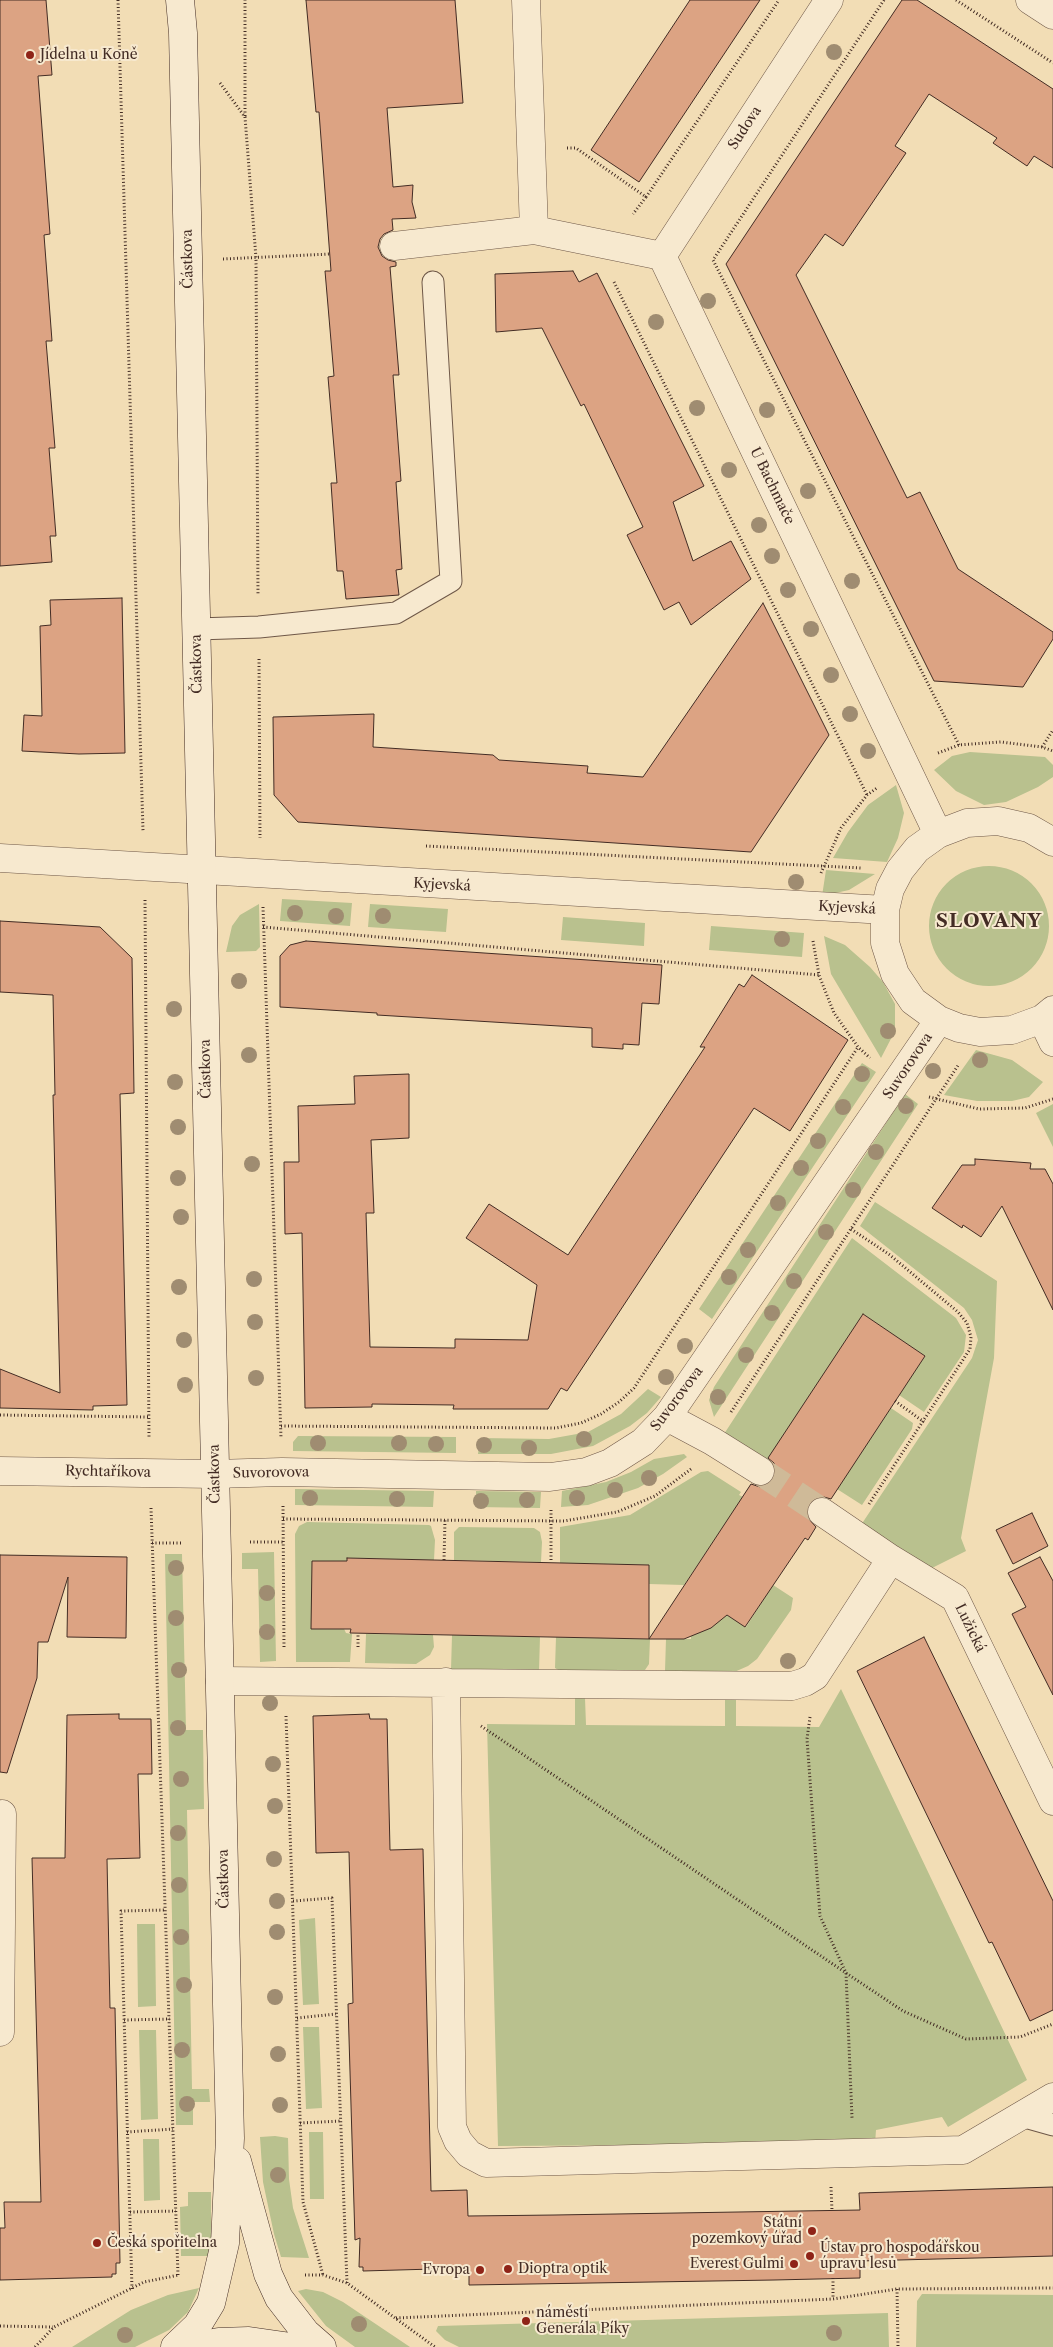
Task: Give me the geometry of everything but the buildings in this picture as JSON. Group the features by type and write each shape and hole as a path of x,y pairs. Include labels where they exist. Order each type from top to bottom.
{"street":[{"name":"Částkova","path":"175,2347 197,2326 212,2303 226,2243 230,2138 184,33 180,0"},
{"path":"526,0 534,230"},
{"name":"Sudova","path":"662,256 829,0"},
{"path":"1030,0 1053,15"},
{"path":"394,246 534,230 662,256"},
{"name":"U Bachmače","path":"662,256 938,834"},
{"path":"1049,1023 1012,1030 980,1032 959,1028 939,1020 913,1001 895,974 885,942 885,910 890,889 900,870 917,850 938,834 967,823 998,821 1029,828 1053,842"},
{"name":"Kyjevská","path":"0,858 885,910"},
{"name":"Suvorovova","path":"215,1474 282,1472 550,1477 586,1472 610,1464 643,1442 667,1418 939,1020"},
{"path":"667,1418 712,1441 760,1471"},
{"name":"Rychtaříkova","path":"0,1471 215,1474"},
{"name":"Lužická","path":"822,1512 892,1560 955,1598 1053,1801"},
{"path":"220,1681 284,1681 447,1692 792,1686 805,1682 815,1676 892,1560"},
{"path":"447,1692 452,2127 458,2140 469,2154 486,2162 963,2150 1053,2097"},
{"path":"0,2032 2,1814"},
{"name":"Částkova","path":"230,2138 268,2274 279,2298 306,2333 322,2347"},
{"path":"194,2347 220,2342 249,2341 291,2347"}],"lane":[{"path":"197,629 259,627 396,613 451,581 433,282"},
{"path":"1021,2116 1053,2125"}],"path":[{"path":"118,0 144,867 150,1473 178,2275"},
{"path":"245,0 245,117 256,258 260,837 281,1426 284,1681 303,2202 323,2275"},
{"path":"779,0 646,197 610,246 608,270 867,795"},
{"path":"884,0 713,260 959,745"},
{"path":"956,0 1053,64"},
{"path":"217,79 245,117"},
{"path":"531,149 576,148 646,197"},
{"path":"188,260 330,254"},
{"path":"1042,748 1053,730"},
{"path":"260,837 270,838"},
{"path":"418,845 900,870"},
{"path":"263,927 819,974"},
{"path":"281,1426 556,1428 581,1423 613,1406 634,1388 858,1047"},
{"path":"935,1100 979,1109 1025,1108 1053,1099"},
{"path":"851,1229 890,1255 958,1312 967,1324 972,1337 970,1349 851,1532"},
{"path":"894,1401 924,1422"},
{"path":"0,1415 149,1417"},
{"path":"550,1477 551,1562"},
{"path":"444,1560 445,1520"},
{"path":"815,1676 808,1739 820,1916 846,1973 854,2153"},
{"path":"447,1692 846,1973 903,2011 966,2039 1020,2037 1053,2024"},
{"path":"292,1901 332,1898 347,2283"},
{"path":"132,2289 121,1912 165,1910"},
{"path":"297,2018 336,2014"},
{"path":"124,2020 170,2019"},
{"path":"300,2123 341,2120"},
{"path":"127,2132 173,2129"},
{"path":"130,2212 176,2211"},
{"path":"833,2278 833,2298"},
{"path":"435,2347 396,2318 833,2298 896,2289 1053,2288"},
{"path":"896,2289 898,2347"},
{"path":"0,2326 54,2327 35,2347"}],"green space":[{"path":"970,752 1045,757 1053,765 1053,777 1038,787 1006,802 984,805 956,791 934,770 952,756"},
{"path":"896,785 904,813 898,838 887,862 833,858 848,832 868,805"},
{"path":"989,866 1001,867 1012,871 1022,876 1031,884 1039,893 1044,903 1048,914 1048,938 1044,949 1039,959 1031,968 1022,976 1012,981 1001,985 989,986 977,985 966,981 956,976 947,968 939,959 934,949 930,938 929,926 930,914 934,903 939,893 947,884 956,876 966,871 977,867"},
{"path":"826,870 875,874 849,890 822,896"},
{"path":"282,899 352,903 350,926 280,921"},
{"path":"259,904 260,947 256,951 226,952 232,926 240,915"},
{"path":"370,904 448,909 446,932 368,927"},
{"path":"563,917 645,923 644,946 561,940"},
{"path":"711,926 804,933 802,957 709,950"},
{"path":"824,936 845,945 870,967 883,982 895,1004 895,1031 881,1058 831,974"},
{"path":"976,1050 1012,1060 1043,1082 1029,1097 1012,1101 977,1101 944,1095"},
{"path":"862,1063 876,1072 712,1319 699,1309"},
{"path":"905,1094 918,1104 714,1417 709,1400 714,1387"},
{"path":"1053,1104 1053,1147 1036,1113"},
{"path":"875,1202 997,1281 994,1358 961,1538 966,1551 928,1570 861,1525 972,1358 978,1340 972,1320 964,1308 860,1226"},
{"path":"852,1238 956,1318 966,1335 964,1352 924,1412 899,1395 925,1356 863,1314 767,1461 724,1434"},
{"path":"648,1389 661,1397 647,1413 630,1426 593,1446 551,1454 478,1454 480,1438 549,1439 588,1432 621,1414"},
{"path":"891,1408 913,1423 912,1429 862,1505 837,1489"},
{"path":"298,1436 456,1437 456,1453 293,1451 293,1442"},
{"path":"684,1454 687,1457 663,1474 638,1488 588,1505 561,1507 562,1491 606,1482 631,1472 654,1459"},
{"path":"708,1471 741,1492 739,1495 743,1497 684,1585 649,1584 649,1565 560,1563 560,1527 630,1515 701,1472"},
{"path":"295,1489 434,1491 433,1507 295,1505"},
{"path":"476,1491 541,1492 540,1508 476,1507"},
{"path":"307,1522 431,1526 435,1540 434,1560 347,1558 347,1561 312,1561 346,1633 352,1634 350,1662 296,1662 295,1534 299,1526"},
{"path":"459,1527 534,1528 540,1532 542,1542 541,1562 454,1560 454,1532"},
{"path":"274,1552 276,1661 260,1662 258,1569 242,1569 242,1553"},
{"path":"165,1554 182,1554 186,1730 203,1730 204,1809 187,1810 192,2089 209,2089 210,2102 193,2102 193,2125 176,2125"},
{"path":"773,1585 793,1598 791,1610 757,1659 748,1666 732,1673 665,1671 666,1639 691,1639 691,1634 725,1614 746,1627"},
{"path":"366,1634 433,1635 434,1647 430,1655 416,1664 365,1663"},
{"path":"452,1635 540,1637 539,1671 451,1670"},
{"path":"556,1637 650,1639 649,1664 645,1670 560,1671 555,1668"},
{"path":"841,1689 1027,2080 948,2127 942,2117 876,2130 875,2144 498,2146 487,1724 575,1725 575,1698 585,1698 586,1725 725,1726 725,1699 736,1700 736,1726 819,1727"},
{"path":"315,1918 319,2004 303,2005 299,1920"},
{"path":"137,1924 155,1924 156,2006 138,2007"},
{"path":"303,2027 319,2027 322,2108 306,2109"},
{"path":"139,2030 156,2030 158,2119 141,2120"},
{"path":"309,2132 323,2132 324,2199 310,2199"},
{"path":"275,2136 288,2138 289,2179 293,2208 309,2258 281,2257 274,2234 263,2182 260,2137"},
{"path":"143,2139 159,2139 160,2200 144,2201"},
{"path":"188,2192 211,2192 211,2256 181,2256 180,2207 188,2206"},
{"path":"199,2288 188,2312 169,2330 135,2347 72,2347 131,2310 168,2295"},
{"path":"306,2289 323,2292 343,2302 410,2347 355,2347 326,2326 298,2291"},
{"path":"922,2294 1053,2295 1053,2347 916,2347 917,2301"},
{"path":"888,2313 889,2347 459,2347 445,2340 436,2331 438,2326"}],"tunnel":[{"path":"760,1471 822,1512"}],"place":[{"name":"Jídelna u Koně","path":"30,55"},
{"name":"Státní pozemkový úřad","path":"812,2231"},
{"name":"Česká spořitelna","path":"97,2243"},
{"name":"Ústav pro hospodářskou úpravu lesů","path":"810,2256"},
{"name":"Everest Gulmi","path":"794,2264"},
{"name":"Dioptra optik","path":"508,2269"},
{"name":"Evropa","path":"480,2270"},
{"name":"náměstí Generála Píky","path":"526,2321"}],"district":[{"name":"SLOVANY","path":"989,922"}]}
